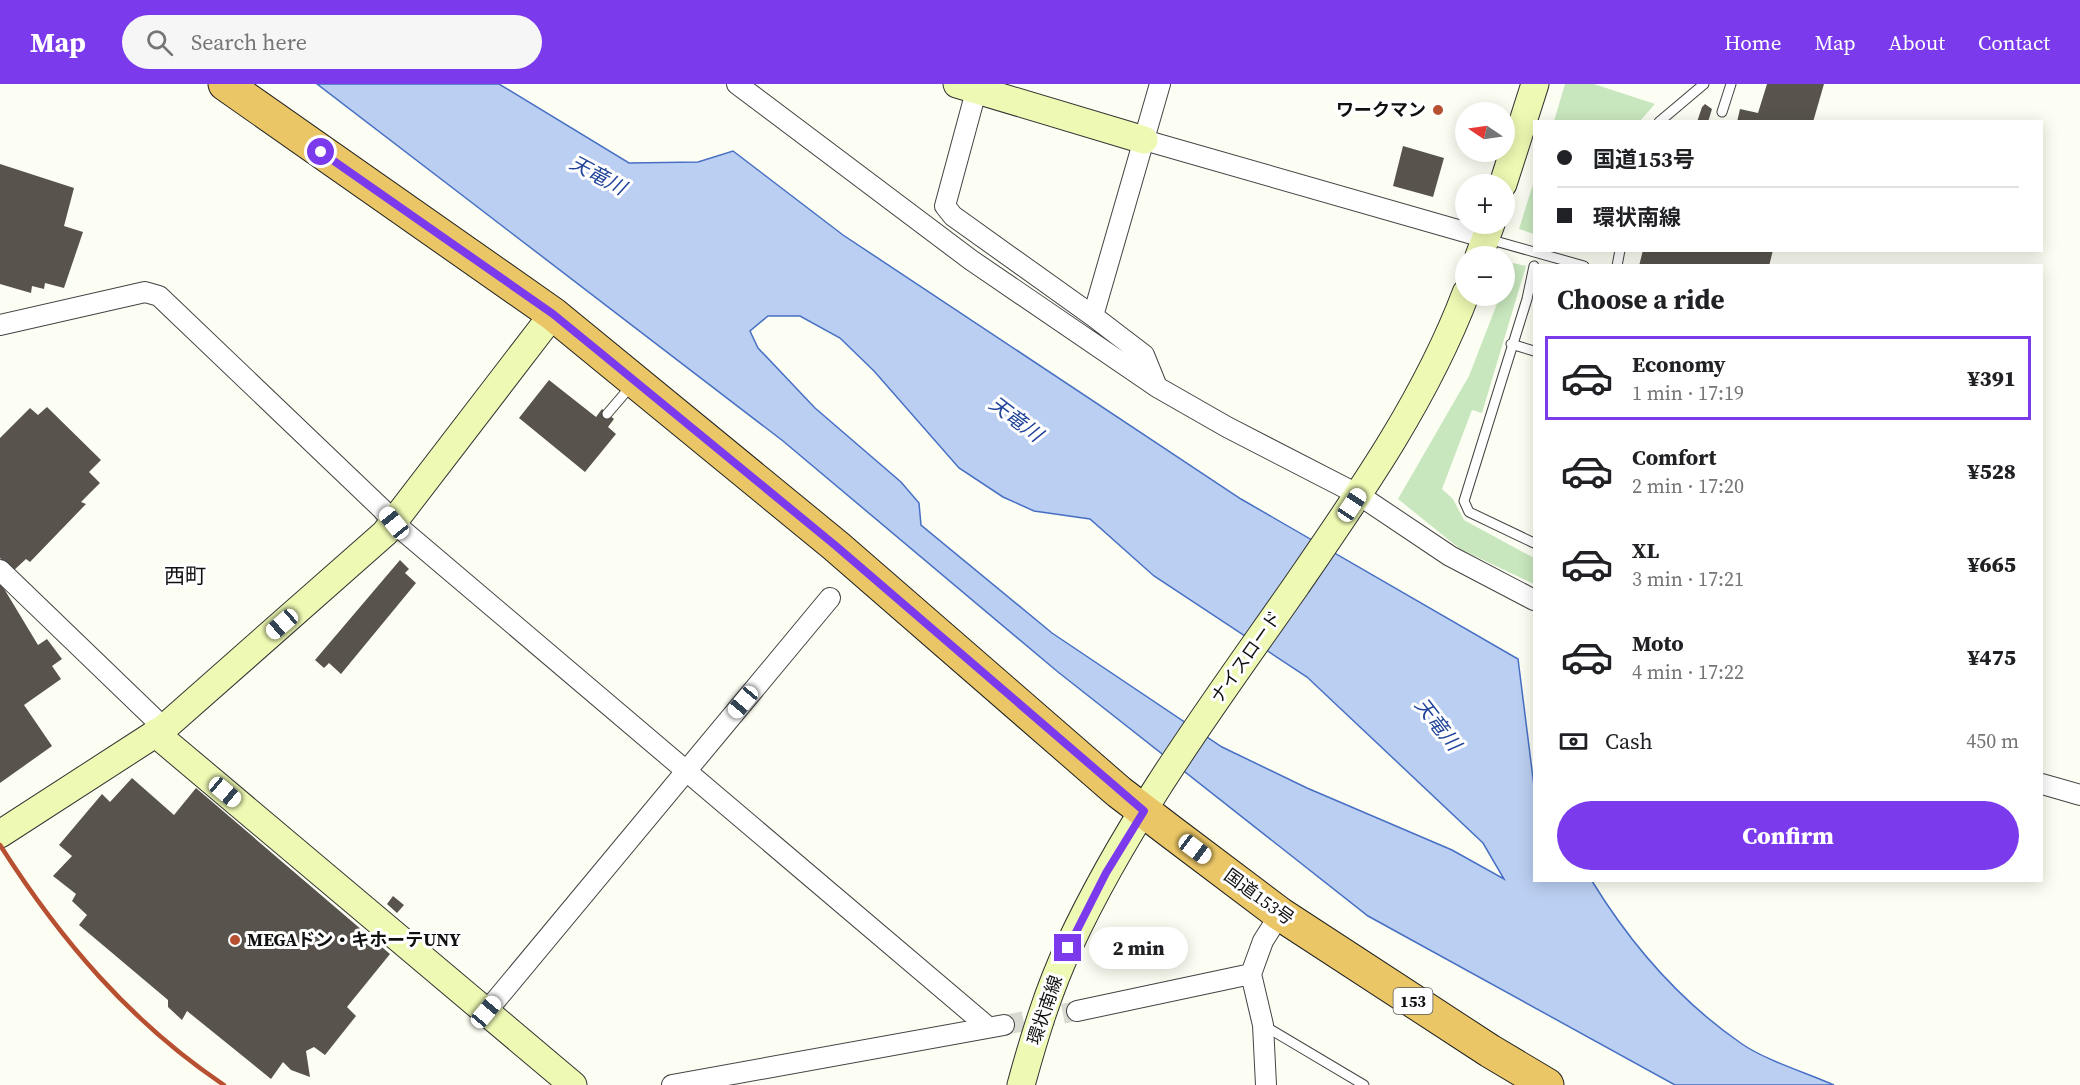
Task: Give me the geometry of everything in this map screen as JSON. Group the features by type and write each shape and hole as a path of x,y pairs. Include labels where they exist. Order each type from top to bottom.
{"highway":[{"name":"国道153号","path":"225,84 553,314 836,546 1144,811 1280,914 1490,1051 1547,1085"}],"street":[{"path":"737,84 971,260 1157,387 1450,556 1533,599"},
{"path":"1093,316 1160,84"},
{"path":"1506,174 1535,84"},
{"path":"1157,387 1144,355 953,216 945,206 970,86 1144,140 1485,239"},
{"path":"0,325 146,292 159,296 394,523 685,771 996,1026 672,1085"},
{"name":"ナイスロード","path":"1144,811 1165,775 1355,500 1420,393 1461,306"},
{"path":"0,834 159,730 394,523 553,314"},
{"path":"0,570 159,730 573,1085"},
{"path":"486,1012 830,598"},
{"path":"2043,783 2080,795"},
{"name":"環状南線","path":"1021,1085 1045,1007 1068,948 1106,873 1144,811"},
{"path":"1266,1085 1263,1025 1251,974 1263,941 1280,914"},
{"path":"1077,1011 1251,974"}],"lane":[{"path":"1661,120 1704,84"},
{"path":"1722,112 1731,84"},
{"path":"1485,239 1576,264"},
{"path":"1535,264 1537,254"},
{"path":"1533,283 1531,300 1511,344 1464,501 1469,512 1533,543"},
{"path":"1511,344 1533,351"},
{"path":"608,414 635,380"},
{"path":"1263,1025 1364,1085"}],"green space":[{"path":"1565,84 1594,84 1655,104 1641,120 1554,120"},
{"path":"1533,184 1533,234 1519,229"},
{"path":"1515,263 1526,266 1515,303"},
{"path":"1496,306 1514,306 1482,413 1472,410 1442,489 1453,499 1464,520 1533,557 1533,584 1460,549 1398,499 1469,376"}],"water":[{"name":"天竜川","path":"317,84 499,84 629,163 698,162 733,151 843,235 1241,499 1518,659 1533,778 1533,882 1593,882 1640,949 1698,1010 1751,1050 1834,1085 1675,1085 1368,916 1058,672 783,441","holes":["768,316 800,316 840,338 874,371 959,468 1003,497 1034,511 1090,519 1154,576 1307,677 1483,843 1504,879 1452,850 1307,788 1222,747 1052,633 921,525 919,503 901,482 815,408 758,348 750,331"]}],"building":[{"path":"1767,84 1824,84 1814,120 1737,120 1740,109 1758,113"},
{"path":"1705,104 1712,109 1709,120 1698,120"},
{"path":"1403,146 1444,158 1433,197 1393,186"},
{"path":"0,164 74,188 64,226 83,232 64,288 45,283 44,289 32,286 31,293 0,284"},
{"path":"1642,252 1772,252 1770,264 1640,264"},
{"path":"549,380 596,417 602,409 614,419 608,427 616,434 585,472 519,418"},
{"path":"47,407 101,460 89,472 100,483 81,502 86,504 30,562 26,559 13,571 0,558 0,438 30,408 38,415"},
{"path":"400,560 409,569 405,573 416,583 341,674 329,663 324,668 315,660"},
{"path":"0,582 38,645 47,639 62,659 52,666 61,679 24,705 52,746 0,783"},
{"name":"MEGAドン・キホーテUNY","path":"132,778 174,815 196,788 390,954 347,1007 356,1016 325,1055 314,1047 306,1051 310,1077 291,1070 283,1062 271,1079 187,1011 182,1020 168,1007 168,1000 79,925 87,915 72,901 76,894 53,876 72,856 59,845 102,794 110,802"},
{"path":"393,896 404,905 397,913 387,904"}],"tunnel":[{"path":"1004,1025 1077,1011"}],"railway":[{"path":"0,845 47,913 99,977 158,1034 224,1085"}],"place":[{"name":"ワークマン","path":"1438,110"},
{"name":"MEGAドン・キホーテUNY","path":"235,940"}],"district":[{"name":"西町","path":"185,576"}],"route":[{"path":"321,152 553,314 694,427 836,546 1119,792 1144,811 1091,900 1068,948"}]}
